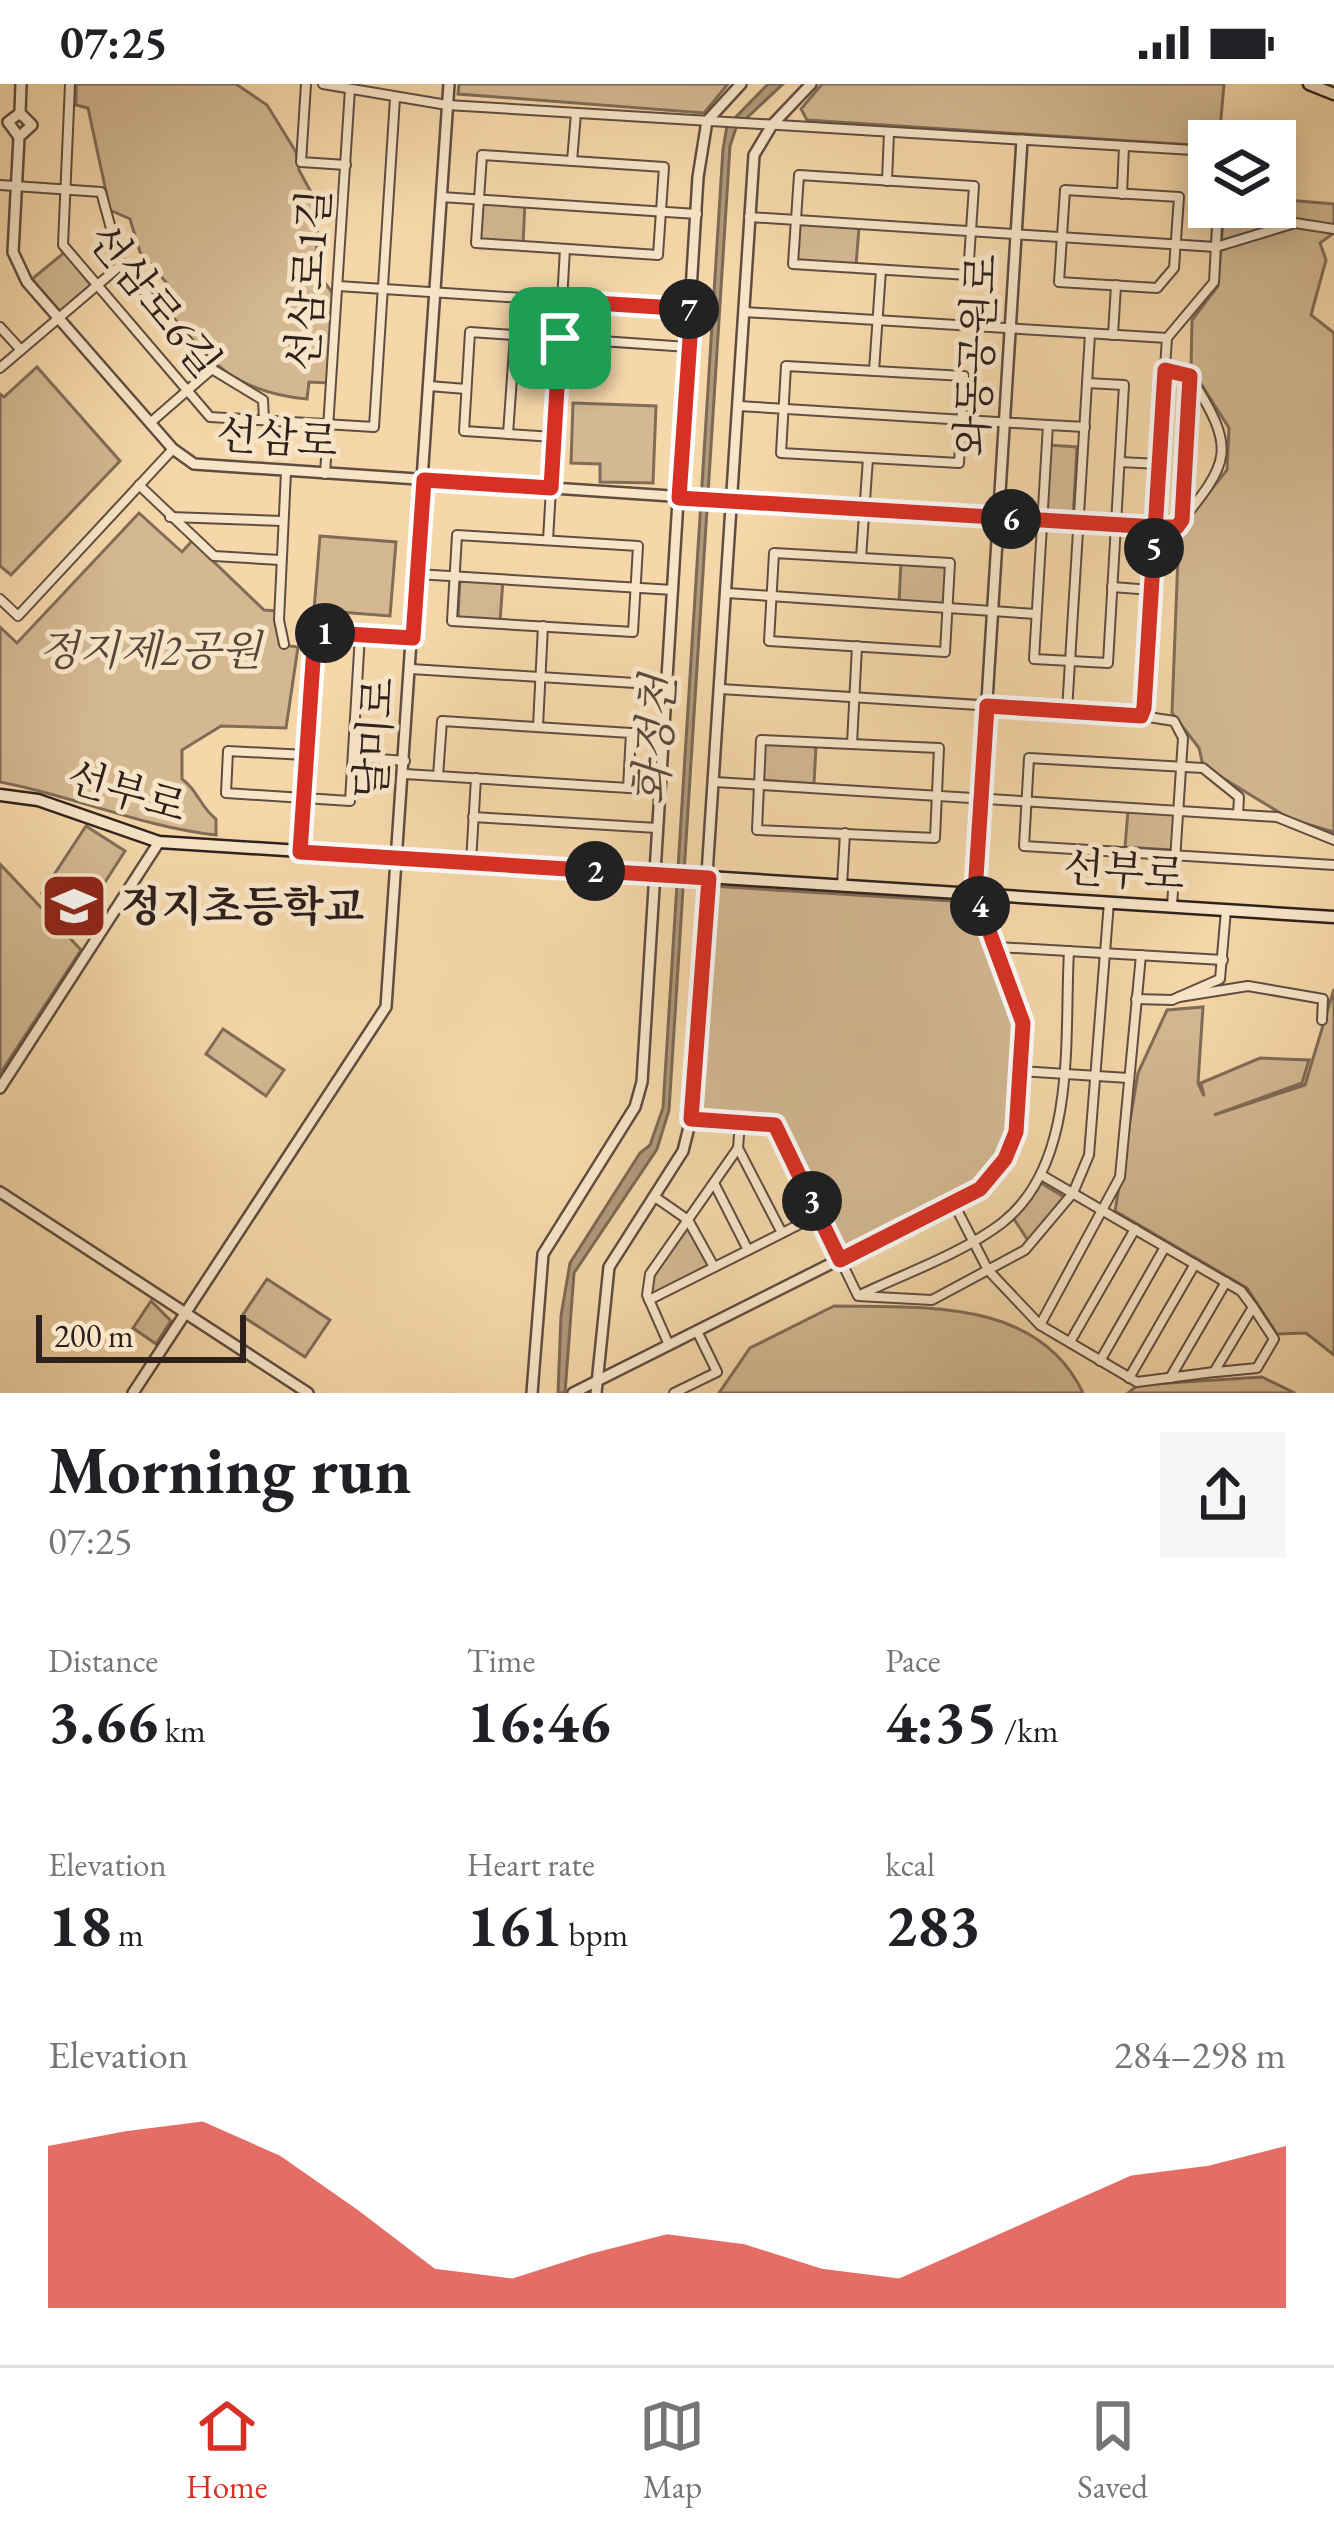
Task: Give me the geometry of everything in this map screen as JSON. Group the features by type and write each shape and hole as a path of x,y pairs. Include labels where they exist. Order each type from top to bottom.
{"main road":[{"path":"1309,84 1332,94"},
{"name":"선부로","path":"0,795 38,800 159,842 1334,917"}],"street":[{"name":"선삼로","path":"19,137 8,126 20,113 22,84"},
{"name":"선삼로6길","path":"70,84 63,245 210,417 374,427 395,98"},
{"path":"306,84 301,162 346,165"},
{"path":"323,84 447,105 1188,150"},
{"name":"달미로","path":"133,1393 386,1007 400,858 448,84"},
{"path":"532,1393 543,1254 640,1095 660,875 657,828 697,214 707,121 741,84"},
{"path":"597,1387 609,1268 683,1151 691,1119 755,150 811,84"},
{"name":"선삼로1길","path":"325,474 350,89"},
{"path":"572,161 576,112"},
{"name":"선삼로","path":"20,113 32,125 19,137 13,252 27,281 173,449 194,464 1000,518"},
{"path":"887,181 890,132"},
{"name":"와동공원로","path":"578,1390 597,1387 697,1330 980,1189 1005,1159 1016,1132 1023,1023 975,893 1022,140"},
{"path":"1122,194 1124,146"},
{"path":"482,155 572,161 664,167 658,255 476,243 482,155"},
{"path":"799,175 974,186 968,275 793,264 796,220 799,175"},
{"path":"0,185 101,192 121,266 212,369 263,400 264,420"},
{"path":"1065,190 1122,194 1179,197 1174,268 1156,288 1059,281 1065,190"},
{"path":"441,197 697,214"},
{"path":"749,217 1216,247 1295,223 1334,229"},
{"path":"1141,716 1167,338 1214,281 1217,228"},
{"path":"548,540 565,249"},
{"path":"0,368 121,266"},
{"path":"874,371 881,269"},
{"path":"1113,335 1116,285"},
{"path":"338,286 692,309"},
{"path":"744,312 1167,338"},
{"path":"0,327 21,350"},
{"path":"554,437 464,431 470,332 689,346"},
{"path":"1067,711 1090,334"},
{"path":"508,434 515,335"},
{"path":"786,366 964,376 959,463 781,453 784,409 786,366"},
{"path":"150,423 212,369"},
{"path":"1000,518 1177,527 1221,470 1223,428 1190,376 1165,370"},
{"path":"1182,520 1190,376"},
{"path":"1048,425 1034,659 1108,663 1124,385 1088,383"},
{"path":"429,386 466,389"},
{"path":"738,406 1085,427"},
{"path":"0,599 18,616 173,449"},
{"path":"861,558 868,458"},
{"path":"1120,462 1160,464"},
{"path":"284,644 280,560 286,472"},
{"path":"139,485 214,556 280,560"},
{"path":"170,517 282,521"},
{"path":"457,535 548,540 638,545 633,632 452,621 457,535"},
{"path":"774,553 950,563 945,652 769,641 771,596 774,553"},
{"path":"417,574 674,590"},
{"path":"1112,587 1152,590"},
{"path":"727,593 1036,614"},
{"path":"538,726 543,626"},
{"path":"300,852 315,632 413,638"},
{"path":"306,755 228,751 226,793 350,801 360,635"},
{"path":"852,744 857,646"},
{"path":"412,669 668,685"},
{"path":"721,689 1174,721 1183,738 1172,906"},
{"path":"438,776 442,721 538,726 631,733 628,788"},
{"path":"761,740 852,744 939,748 935,838 757,830 761,740"},
{"path":"353,757 406,761"},
{"path":"1238,814 1239,797 1203,768 1029,758 1024,846 1334,866"},
{"path":"405,774 661,790"},
{"path":"471,862 476,778"},
{"path":"715,782 1277,817 1334,840"},
{"path":"473,817 657,828"},
{"path":"842,886 844,833"},
{"path":"0,1088 159,842"},
{"path":"858,1296 932,1300 1025,1250 1073,1193 1089,1155 1109,902"},
{"path":"1179,997 1220,979 1226,910"},
{"path":"997,947 1223,960"},
{"path":"858,1296 1003,1222 1043,1176 1061,1074 1069,951"},
{"path":"1040,1325 1106,1212 1120,1177 1142,956"},
{"path":"1136,999 1248,986 1323,999 1322,1020"},
{"path":"1020,1071 1128,1078"},
{"path":"691,1119 775,1125 858,1296"},
{"path":"669,1345 649,1300 650,1274 738,1148 740,1122"},
{"path":"738,1148 782,1233"},
{"path":"954,1204 988,1270 1040,1325 1129,1378 1137,1382 1258,1368 1274,1339 1252,1306 1226,1282 1043,1176"},
{"path":"714,1183 748,1250"},
{"path":"0,1192 308,1393"},
{"path":"655,1197 688,1220 714,1267"},
{"path":"649,1300 818,1215"},
{"path":"1070,1343 1135,1229"},
{"path":"1100,1361 1165,1247"},
{"path":"1129,1378 1195,1264"},
{"path":"1170,1378 1226,1282"},
{"path":"1214,1372 1252,1306"},
{"path":"676,1392 717,1372 697,1330"}],"green space":[{"path":"76,84 236,84 267,105 296,152 299,170 318,205 316,271 334,295 329,383 309,382 307,399 241,381 210,358 163,309 171,288 140,252 130,219 110,210 88,108 76,105"},
{"path":"459,84 728,84 704,113 458,94"},
{"path":"822,84 1224,84 1221,120 1188,120 1188,145 807,120 801,109"},
{"path":"480,200 525,203 523,244 478,242"},
{"path":"1296,201 1334,204 1334,233 1320,243 1326,260 1311,315 1334,333 1334,832 1290,819 1203,766 1199,748 1172,713 1179,529 1227,470 1229,428 1191,368 1192,320 1218,286 1222,228 1296,228"},
{"path":"799,224 859,228 856,265 797,261"},
{"path":"65,252 91,285 61,313 32,279"},
{"name":"정지제2공원","path":"37,367 120,461 11,575 0,566 0,394 4,397"},
{"path":"573,403 656,406 653,483 600,482 600,464 571,463"},
{"path":"1048,445 1077,447 1073,519 1043,518"},
{"name":"정지제2공원","path":"139,513 182,552 192,541 264,610 277,611 282,645 298,647 286,728 221,726 182,750 182,779 216,819 216,835 0,782 0,627 17,643"},
{"path":"320,536 396,542 390,616 314,610"},
{"path":"901,562 948,565 946,606 899,603"},
{"path":"460,578 503,580 500,621 458,618"},
{"path":"765,744 816,746 814,784 762,780"},
{"path":"1128,810 1175,814 1172,850 1125,847"},
{"path":"86,826 125,851 82,918 42,893"},
{"path":"0,864 81,950 0,1074"},
{"path":"710,886 984,903 1017,1015 1012,1110 1003,1152 985,1179 844,1257 778,1123 694,1115"},
{"path":"1334,989 1334,1355 1306,1333 1277,1334 1247,1288 1115,1211 1138,1073 1167,1010 1203,1007 1198,1083 1204,1096 1201,1083 1260,1058 1309,1060 1302,1083 1214,1115 1305,1085"},
{"path":"223,1029 284,1070 266,1096 206,1054"},
{"path":"1041,1183 1064,1197 1047,1227 1029,1242 1012,1216"},
{"path":"689,1225 712,1264 650,1297 652,1275"},
{"path":"267,1279 330,1320 305,1357 242,1316"},
{"path":"151,1301 171,1321 156,1344 133,1328"},
{"path":"834,1306 941,1309 1009,1324 1038,1340 1063,1362 1083,1393 719,1393 750,1348"},
{"path":"1262,1377 1295,1393 1128,1393 1138,1385"}],"shaded area":[{"path":"768,84 783,84 736,128 730,146 669,1110 657,1149 574,1273 565,1393 558,1393 561,1316 570,1263 640,1153 650,1145 663,1108 723,149 727,126"}],"place":[{"name":"정지초등학교","path":"74,906"}],"route":[{"path":"560,338 551,488 424,480 413,638 315,632 300,852 709,878 691,1119 775,1125 840,1260 980,1189 1005,1159 1016,1132 1023,1023 1018,998 975,893 987,706 1141,716 1144,708 1156,527 1165,370 1187,371 1190,376 1182,520 1177,527 1156,527 679,498 692,309 562,301 560,338"}],"water label":[{"name":"화정천","path":"654,740"}]}
